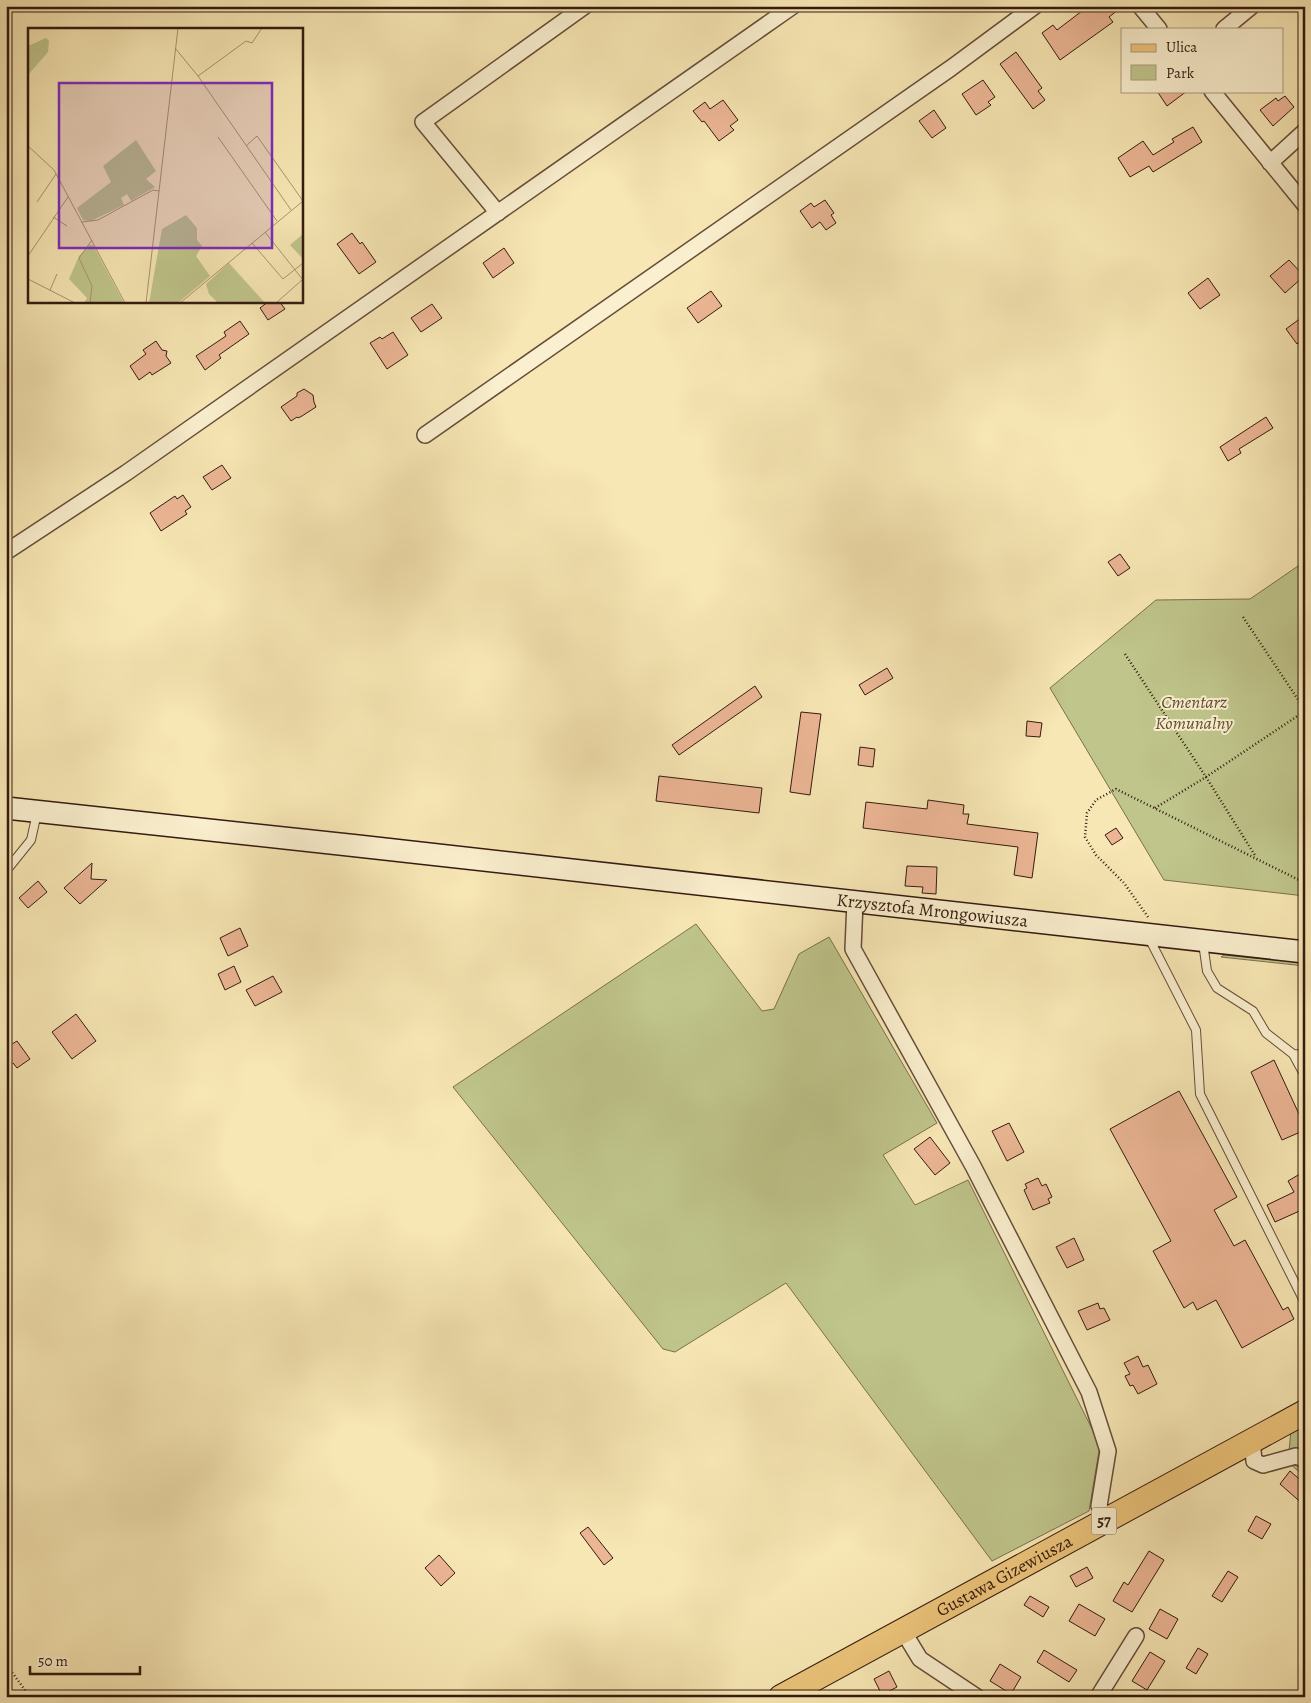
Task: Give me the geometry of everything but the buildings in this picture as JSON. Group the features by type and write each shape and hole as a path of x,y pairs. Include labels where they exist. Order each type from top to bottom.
{"main road":[{"name":"Krzysztofa Mrongowiusza","path":"6,808 1305,952"},
{"name":"Gustawa Gizewiusza","path":"781,1697 1305,1412"}],"street":[{"path":"498,213 423,122 585,6"},
{"path":"6,552 126,473 793,6"},
{"path":"425,435 951,68 1035,6"},
{"path":"1140,6 1159,28"},
{"path":"1225,28 1252,6"},
{"path":"1213,92 1305,205"},
{"path":"1270,163 1305,131"},
{"path":"855,902 853,949 973,1166 1089,1392 1108,1450 1099,1506 1106,1520"},
{"path":"1252,1440 1254,1461 1263,1465 1296,1456 1305,1460"},
{"path":"903,1631 920,1659 977,1697"},
{"path":"1098,1697 1136,1636"}],"lane":[{"path":"6,871 31,840 37,812"},
{"path":"1152,935 1196,1030 1200,1094 1305,1303"},
{"path":"1203,941 1207,971 1217,988 1252,1011 1266,1033 1293,1054 1305,1076"},
{"path":"1293,1054 1305,1054"}],"path":[{"path":"1155,808 1206,777 1305,711 1243,617"},
{"path":"1125,654 1206,777 1256,859"},
{"path":"1152,935 1153,925 1140,904 1124,882 1096,855 1085,837 1086,813 1096,800 1116,789 1305,883"},
{"path":"6,1664 30,1697"}],"green space":[{"name":"Cmentarz Komunalny","path":"1301,564 1305,568 1305,896 1164,880 1050,688 1156,600 1250,599"},
{"path":"696,924 762,1011 774,1009 799,954 829,937 937,1123 883,1155 915,1205 968,1180 1100,1445 1089,1511 992,1561 786,1283 675,1352 663,1349 453,1087"},
{"path":"1224,955 1305,963 1305,966 1221,957"},
{"path":"1305,1422 1305,1477 1288,1462 1291,1430"}]}
